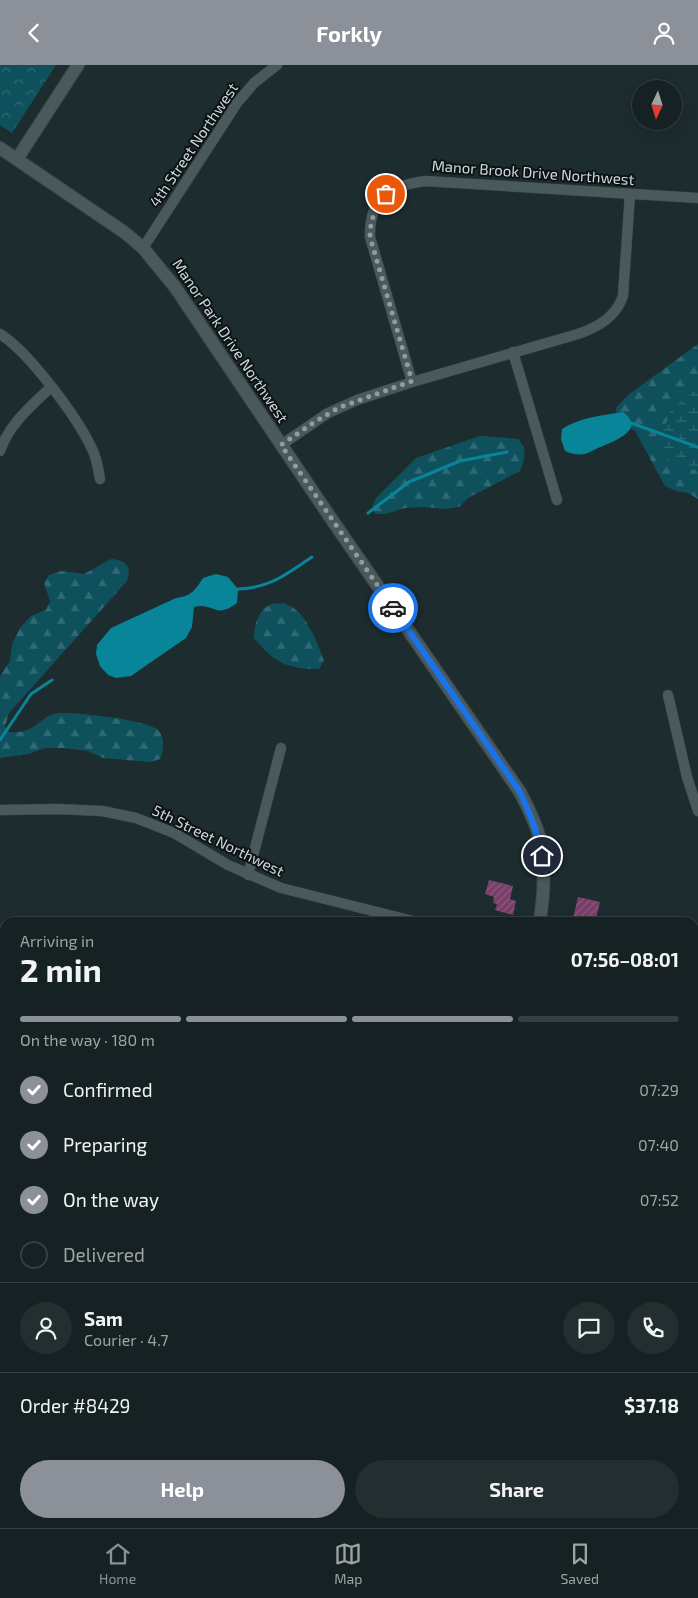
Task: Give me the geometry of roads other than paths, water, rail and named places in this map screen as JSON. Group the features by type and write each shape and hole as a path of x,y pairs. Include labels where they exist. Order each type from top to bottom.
{"street":[{"path":"17,159 78,65"},
{"name":"4th Street Northwest","path":"143,248 237,103 254,83 277,65"},
{"name":"Manor Park Drive Northwest","path":"0,148 105,217 143,248 175,287 281,445 520,792 536,829 542,856 542,897 540,917"},
{"name":"Manor Brook Drive Northwest","path":"412,381 370,237 370,225 378,204 395,187 425,181 698,199"},
{"path":"281,445 338,408 412,381 595,327 614,313 620,304 625,284 630,195"},
{"path":"0,334 23,353 51,387 82,430 92,449 100,479"},
{"path":"513,351 557,500"},
{"path":"0,451 8,432 20,417 51,387"},
{"path":"668,695 687,777 698,811"},
{"path":"248,875 281,748"},
{"name":"5th Street Northwest","path":"0,811 57,809 102,811 136,818 174,833 228,865 281,888 397,917"}],"waterway":[{"path":"631,423 698,447"},
{"path":"368,513 409,482 460,461 507,452"},
{"path":"238,589 269,583 312,557"},
{"path":"0,740 31,694 52,680"}]}
